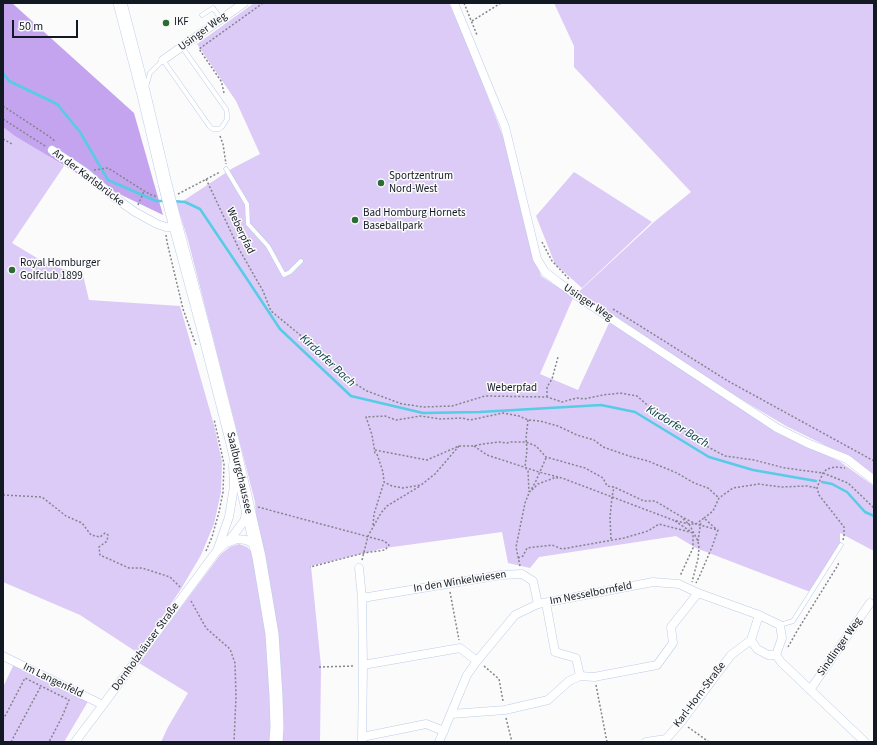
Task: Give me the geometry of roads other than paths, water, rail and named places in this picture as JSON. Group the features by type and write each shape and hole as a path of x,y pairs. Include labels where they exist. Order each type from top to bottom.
{"main road":[{"path":"120,3 144,95"},
{"name":"Saalburgchaussee","path":"144,95 171,208 172,227 205,334 233,444 259,557 272,634 276,696 276,742"}],"street":[{"name":"Usinger Weg","path":"163,60 244,3"},
{"name":"Usinger Weg","path":"454,3 505,127 537,259 545,272 587,303 777,428 807,443 847,459 874,480"},
{"name":"An der Karlsbrücke","path":"52,150 85,172 114,197 135,212 157,224 172,227"},
{"name":"Dornholzhäuser Straße","path":"216,552 229,517 234,487 233,444"},
{"name":"Dornholzhäuser Straße","path":"75,742 216,552 228,542 244,521 247,510 246,504"},
{"path":"228,542 237,539 246,540 252,543 259,557"},
{"path":"359,568 362,598 362,739 426,724 444,731"},
{"name":"In den Winkelwiesen","path":"362,598 501,575 522,574 533,581 542,604 556,652 576,658 580,676"},
{"name":"Im Nesselbornfeld","path":"439,742 467,675 477,661 515,614 542,604 653,582 679,584 759,615 780,625"},
{"path":"450,714 504,710 548,700 569,681 580,676 594,677 657,665 673,643 671,627 695,591"},
{"name":"Sindlinger Weg","path":"810,690 870,603"},
{"path":"759,615 751,640 757,649 768,655 776,654"},
{"path":"776,654 782,638 780,625"},
{"name":"Karl-Horn-Straße","path":"646,742 666,739 681,722 731,654 751,640"},
{"path":"363,665 460,648 477,661"},
{"path":"776,654 781,662 865,742"},
{"name":"Im Langenfeld","path":"3,656 103,706"}],"lane":[{"path":"202,15 213,8 221,19"},
{"path":"144,95 150,73 163,60 210,128 219,132 227,119 226,109 182,47"},
{"path":"226,169 247,204 248,224 268,246 284,275 290,272 301,261"},
{"path":"780,625 793,620 841,545"}],"waterway":[{"name":"Kirdorfer Bach","path":"3,73 9,81 57,104 80,132 108,180 156,201 164,201"},
{"name":"Kirdorfer Bach","path":"173,201 185,202 200,209 280,329 351,396 423,413 480,412 601,405 635,412 709,457 753,470 816,481"},
{"name":"Kirdorfer Bach","path":"822,482 832,484 847,492 865,512 874,516"}],"place":[{"name":"IKF","path":"166,23"},
{"name":"Sportzentrum Nord-West","path":"381,183"},
{"name":"Bad Homburg Hornets Baseballpark","path":"355,220"},
{"name":"Royal Homburger Golfclub 1899","path":"12,270"}]}
